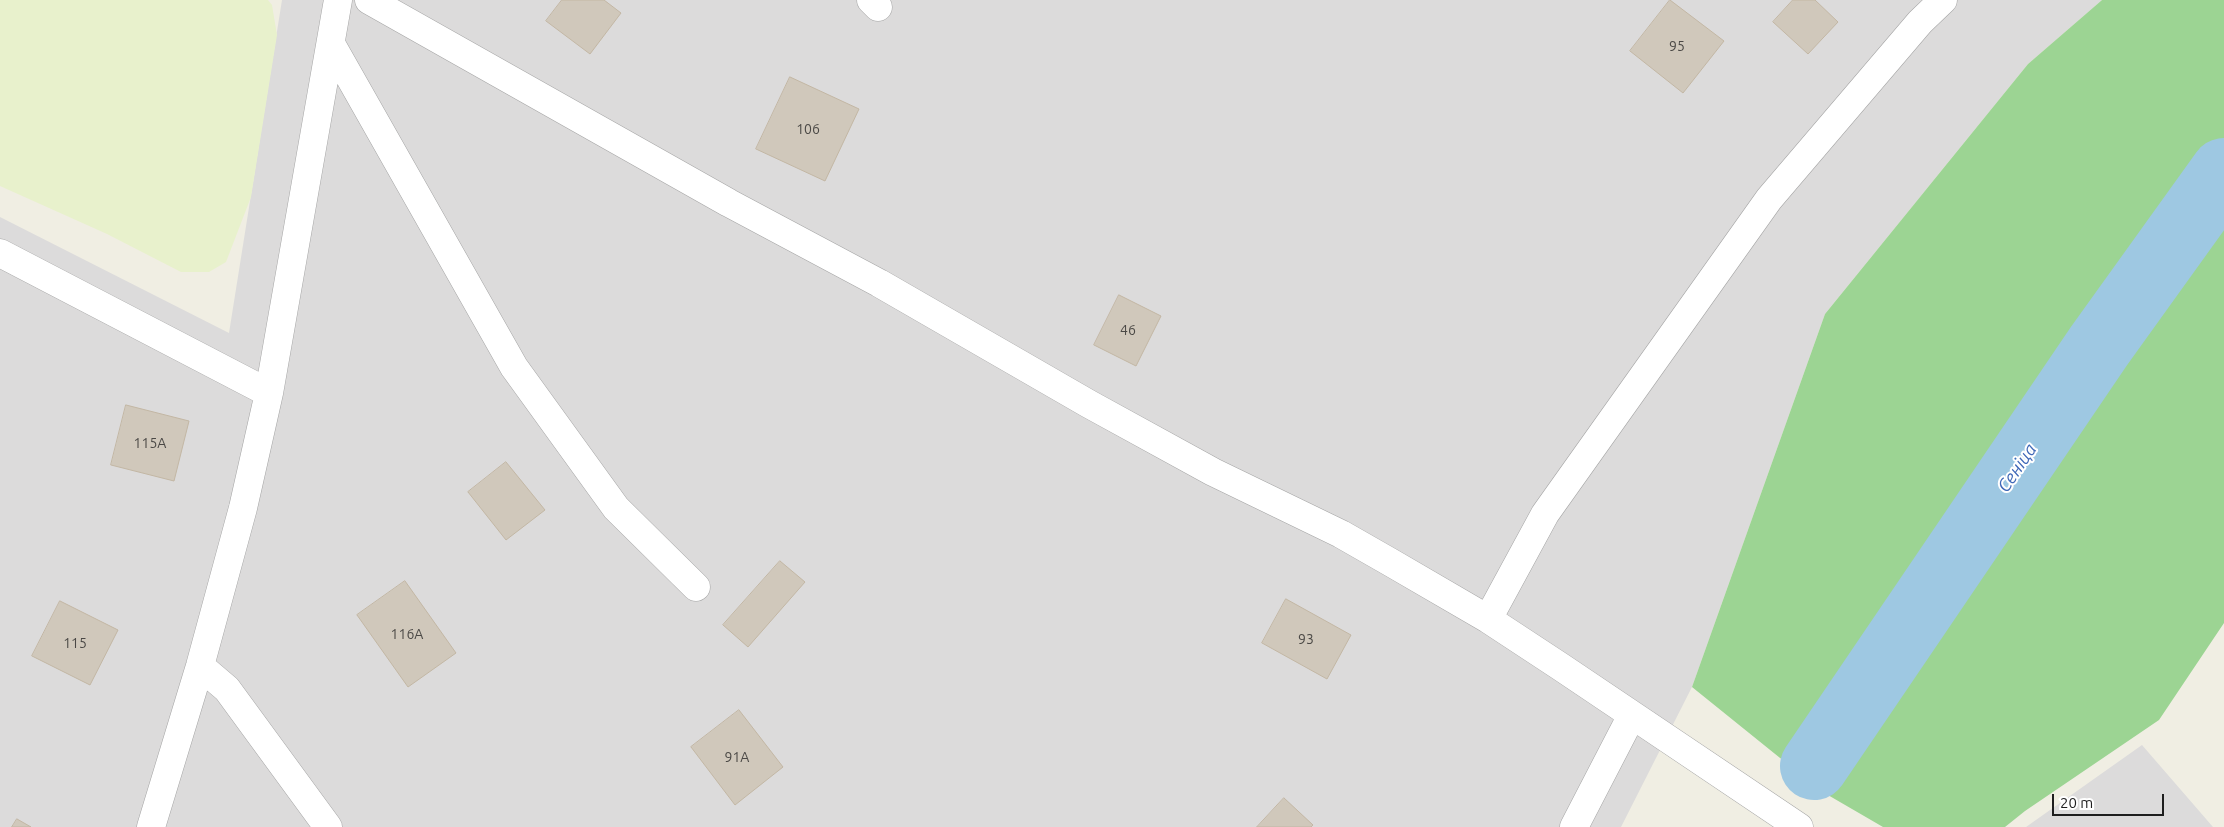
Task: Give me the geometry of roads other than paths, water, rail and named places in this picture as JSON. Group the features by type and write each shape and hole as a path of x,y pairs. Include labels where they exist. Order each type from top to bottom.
{"street":[{"path":"151,827 200,666 243,508 269,393 338,0"},
{"path":"369,0 729,204 879,283 1089,404 1213,472 1341,534 1488,619 1799,827"},
{"path":"1488,619 1545,514 1769,199 1920,22 1943,0"},
{"path":"331,44 514,367 616,508 696,587"},
{"path":"2,260 269,393"},
{"path":"200,666 228,689 328,827"},
{"path":"1574,827 1632,715"}],"waterway":[{"name":"Сеніца","path":"1814,766 2099,346 2224,172"}]}
